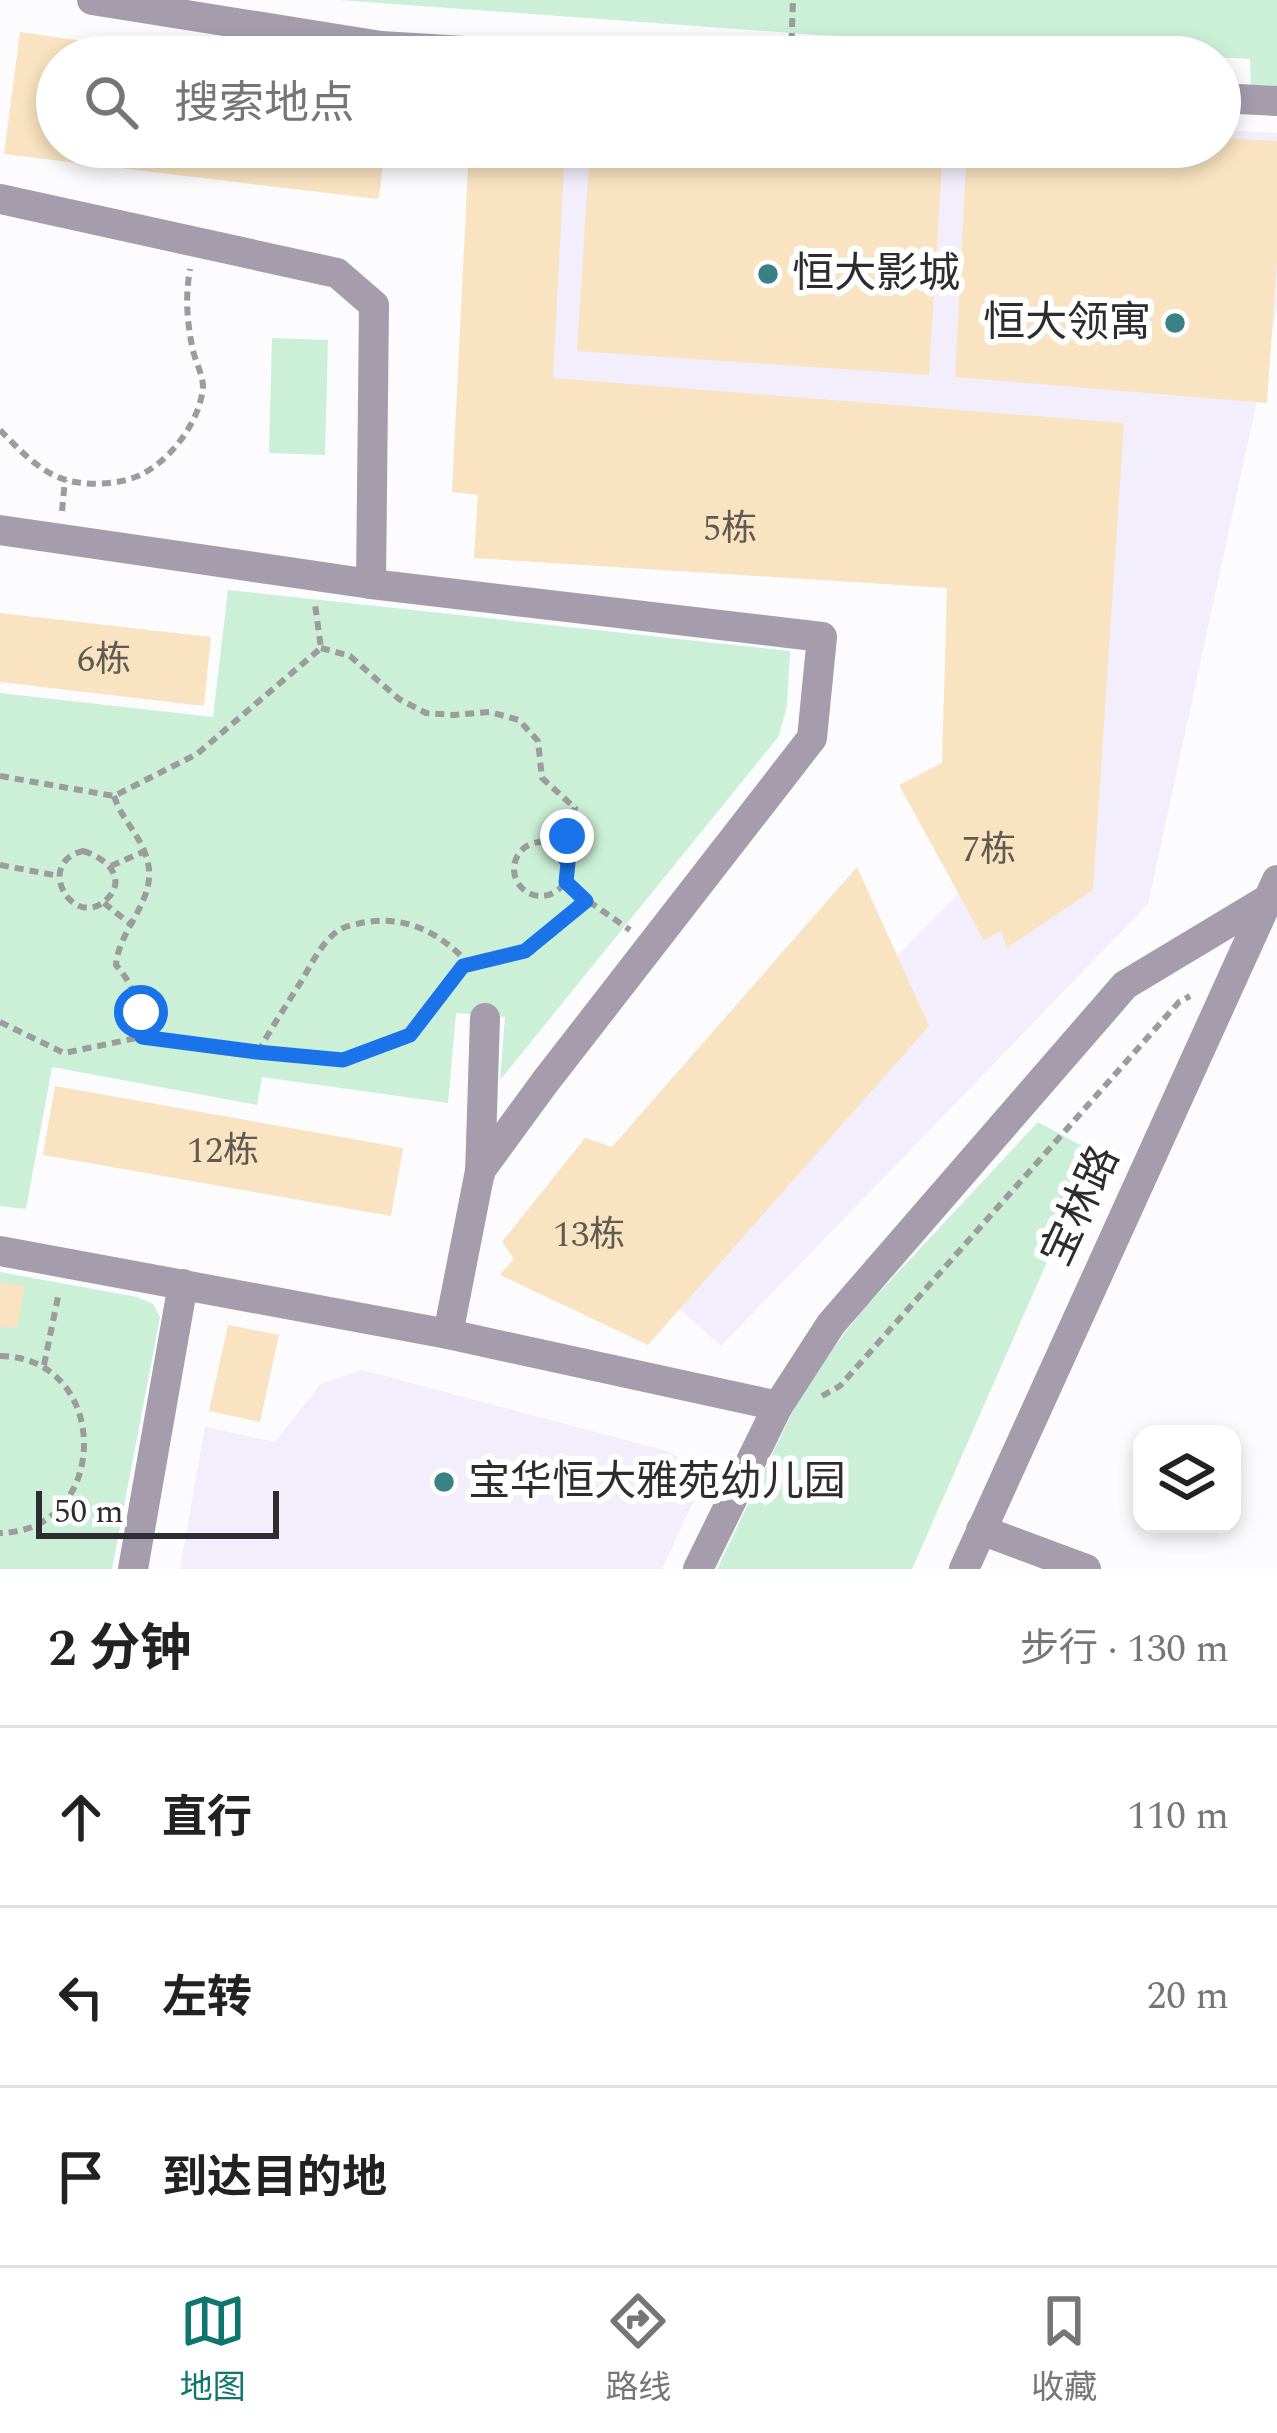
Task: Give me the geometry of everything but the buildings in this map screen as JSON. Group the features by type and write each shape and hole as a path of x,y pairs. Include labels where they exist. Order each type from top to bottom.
{"street":[{"path":"92,0 318,36"},
{"path":"1241,99 1277,101"},
{"path":"0,199 338,273 374,305 371,584"},
{"path":"0,530 371,584 821,637 812,737 545,1082 479,1175"},
{"path":"698,1569 778,1406 831,1324 1125,985 1273,889"},
{"name":"宝林路","path":"964,1569 1273,889"},
{"path":"448,1334 479,1175 485,1018"},
{"path":"0,1250 448,1334 778,1406"},
{"path":"133,1569 183,1284"},
{"path":"981,1530 1086,1569"}],"path":[{"path":"792,36 793,0"},
{"path":"0,430 30,460 65,480 104,484 139,476 173,450 194,417 203,385 184,301 195,242"},
{"path":"312,575 321,648"},
{"path":"0,776 114,796 197,754 321,648"},
{"path":"321,648 350,656 399,699 426,712 490,712 519,720 538,741 542,778 575,808 559,849"},
{"path":"114,796 150,868 146,897 117,952 116,964 132,984 141,1012 142,1037"},
{"path":"543,843 559,849 568,863 566,882 553,896 521,888 513,871 516,856 528,845 543,843"},
{"path":"83,851 100,856 115,878 104,903 88,908 71,902 59,876 72,854 83,851"},
{"path":"111,866 145,851"},
{"path":"0,865 59,876"},
{"path":"566,882 586,901 653,945"},
{"path":"1,1024 64,1053 142,1037 343,1060 410,1035 463,966 525,951 586,901"},
{"path":"104,903 133,926"},
{"path":"257,1052 338,929 394,920 452,945 470,965"},
{"path":"778,1406 813,1402 840,1386 1179,1002 1235,971"},
{"path":"44,1365 65,1263"},
{"path":"0,1356 44,1365 79,1410 86,1438 84,1462 66,1504 20,1533 0,1533"}],"shaded area":[{"path":"1241,131 1277,133 1277,308 1148,904 721,1346 610,1247 1011,840 1031,523 469,483 481,168 1241,168"},
{"name":"宝华恒大雅苑幼儿园","path":"362,1370 667,1451 690,1465 694,1500 662,1569 180,1569 205,1427 275,1442 321,1384"}],"green space":[{"path":"339,0 1277,0 1277,86 1251,85 1250,59 1241,58 1241,36 819,35"},
{"path":"272,338 328,340 325,455 269,453"},
{"path":"228,590 790,651 787,706 779,736 500,1080 505,1017 456,1013 448,1103 262,1077 257,1105 52,1067 26,1209 0,1206 0,693 213,717"},
{"path":"1038,1122 1095,1153 912,1569 717,1569 806,1384 860,1313"},
{"path":"0,1272 137,1297 153,1304 160,1317 112,1569 0,1569"}],"place":[{"name":"恒大影城","path":"768,274"},
{"name":"恒大领寓","path":"1175,323"},
{"name":"宝华恒大雅苑幼儿园","path":"444,1482"}],"route":[{"path":"141,1012 142,1037 343,1060 410,1035 463,966 525,951 586,901 566,882 568,863 559,849 567,836"}]}
